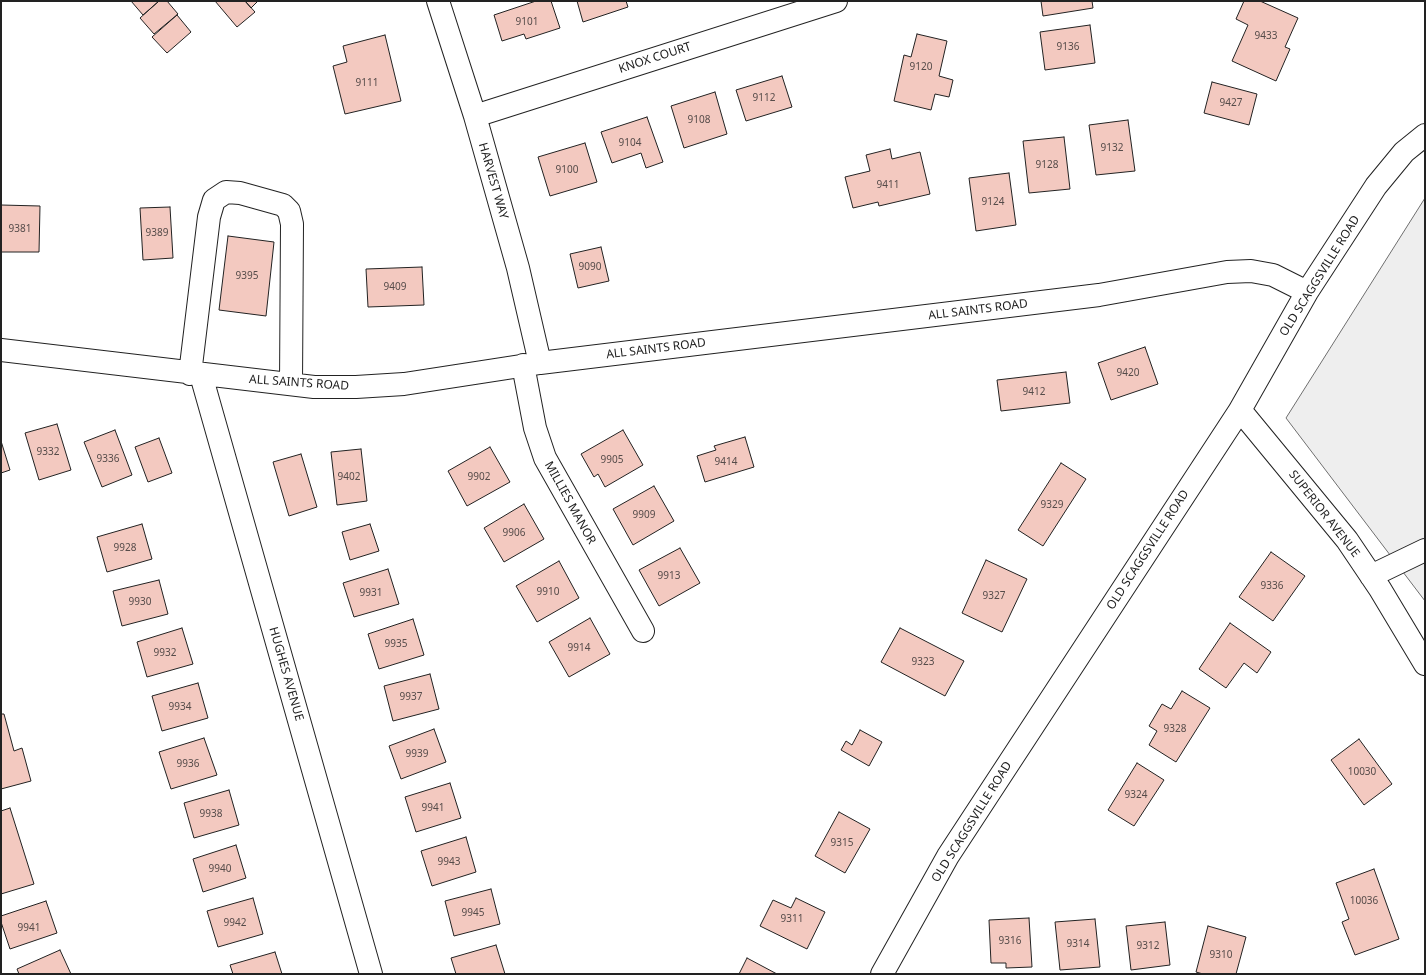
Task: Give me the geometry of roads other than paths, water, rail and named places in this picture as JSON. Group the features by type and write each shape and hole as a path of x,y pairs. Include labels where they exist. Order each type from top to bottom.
{"street":[{"name":"HARVEST WAY","path":"438,1 475,116 518,268 532,364"},
{"name":"KNOX COURT","path":"475,116 836,1"},
{"name":"OLD SCAGGSVILLE ROAD","path":"882,974 948,856 1240,410 1307,292 1376,186 1404,152 1425,135"},
{"path":"196,374 209,217 214,200 226,192 240,193 283,205 289,211 292,224 291,384"},
{"name":"ALL SAINTS ROAD","path":"1,350 314,387 356,387 404,384 532,364 1099,295 1227,272 1251,271 1273,276 1307,292"},
{"name":"MILLIES MANOR","path":"532,364 534,428 545,458 643,631"},
{"name":"HUGHES AVENUE","path":"196,374 371,974"},
{"name":"SUPERIOR AVENUE","path":"1240,410 1347,540 1424,662"},
{"path":"1371,576 1425,550"}]}
